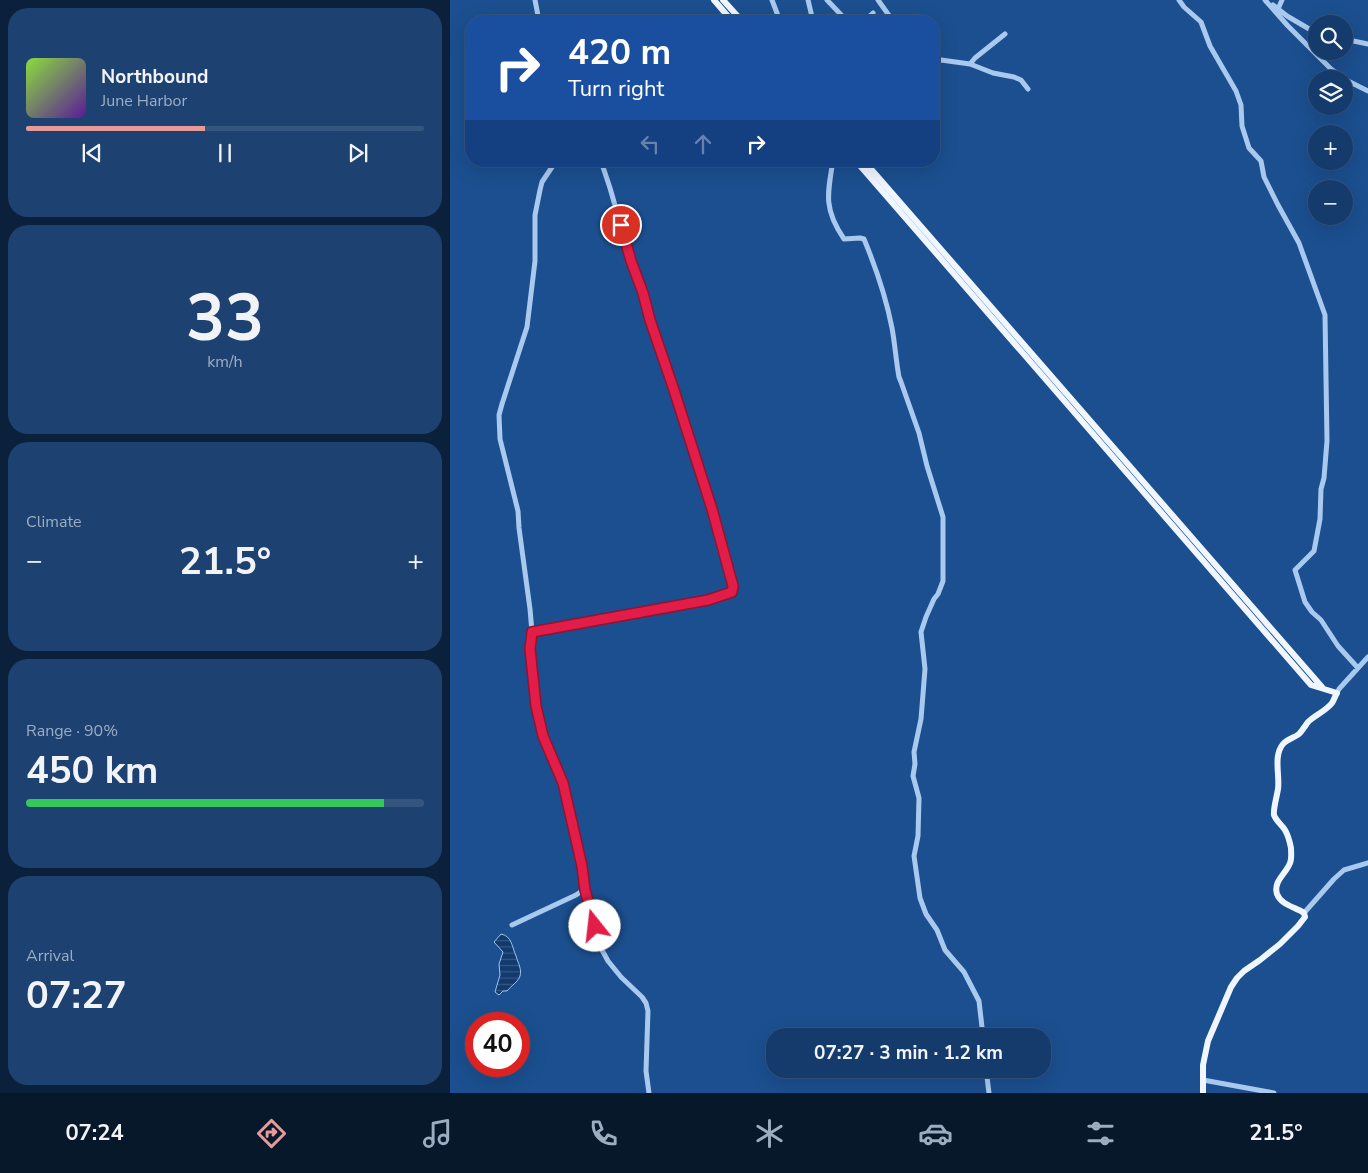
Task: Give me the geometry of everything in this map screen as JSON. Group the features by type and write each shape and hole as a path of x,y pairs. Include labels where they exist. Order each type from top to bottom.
{"main road":[{"path":"714,0 727,15"},
{"path":"724,0 737,15"},
{"path":"861,167 1312,685 1337,692 1331,704 1307,723 1297,736 1283,744 1278,753 1277,766 1279,775 1274,812 1275,817 1285,829 1290,846 1291,863 1281,877 1276,889 1280,900 1304,913 1305,917 1280,944 1236,978 1208,1041 1203,1064 1203,1093"},
{"path":"869,167 1322,688"}],"street":[{"path":"536,0 537,15"},
{"path":"772,0 778,15"},
{"path":"808,0 812,15"},
{"path":"827,0 841,15"},
{"path":"878,0 889,15"},
{"path":"1179,0 1201,22 1210,46 1236,91 1241,105 1242,126 1248,148 1261,162 1264,177 1299,243 1325,314 1327,441 1324,478 1321,489 1320,519 1314,551 1294,570 1305,602 1321,620 1338,646 1358,668"},
{"path":"1266,0 1287,16 1308,28"},
{"path":"1266,0 1288,26 1331,69 1348,81 1368,91"},
{"path":"1278,9 1282,0"},
{"path":"970,64 1005,34"},
{"path":"1353,41 1368,44"},
{"path":"940,61 970,64 993,73 1014,77 1021,80 1028,89"},
{"path":"552,167 542,182 536,215 535,261 527,327 499,416 498,425 503,454 518,510 532,632 530,649 536,706 543,736 563,783 582,866 585,890 602,950 614,968 642,996 646,1003 648,1011 646,1071 648,1093"},
{"path":"532,632 708,600 732,592 733,586 712,509 631,261 603,167"},
{"path":"832,167 828,199 830,214 844,239 864,239 873,259 892,330 898,378 902,382 919,433 926,466 943,517 942,581 921,632 925,669 920,719 914,752 913,776 919,798 918,836 914,856 920,898 926,914 937,930 946,950 964,972 980,1001 982,1028"},
{"path":"1337,692 1368,657"},
{"path":"1304,913 1344,870 1368,863"},
{"path":"512,925 585,890"},
{"path":"987,1078 989,1093"},
{"path":"1203,1080 1274,1093"}],"water":[{"path":"501,934 505,935 511,942 520,966 520,973 516,982 507,991 503,991 499,995 495,992 500,975 499,964 503,952 494,942"}],"route":[{"path":"595,926 585,890 582,866 563,783 543,736 536,706 530,649 532,632 708,600 732,592 733,586 712,509 621,225"}]}
